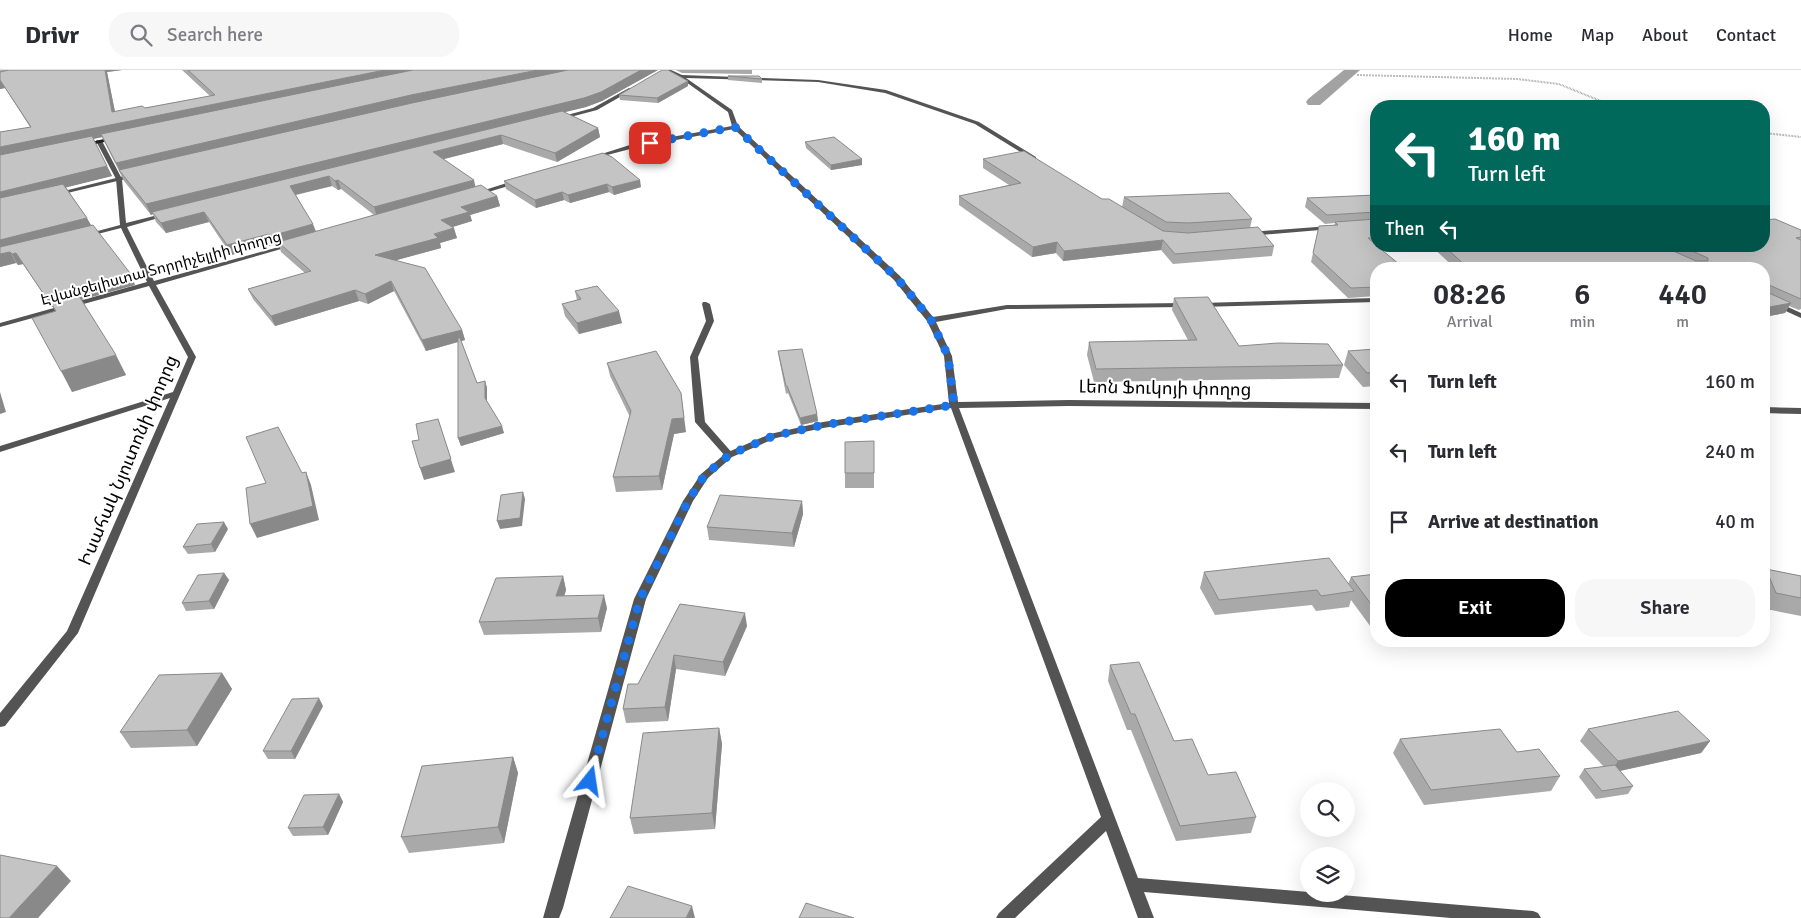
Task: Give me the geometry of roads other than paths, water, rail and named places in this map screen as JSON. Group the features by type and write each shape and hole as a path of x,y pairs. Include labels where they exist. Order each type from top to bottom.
{"main road":[{"path":"72,147 127,136"}],"street":[{"path":"656,75 666,70 681,76 730,111 735,127 897,278 931,320 948,356 954,405 1146,918"},
{"path":"681,76 818,81 886,92 977,123 1040,161"},
{"path":"554,119 595,109 639,85"},
{"path":"589,160 633,146 735,127"},
{"name":"Իսահակ Նյուտոնի փողոց","path":"0,722 72,633 192,357 152,285 123,225 119,179 99,141"},
{"path":"47,196 138,174"},
{"path":"468,195 526,179"},
{"path":"76,237 171,214"},
{"path":"1243,235 1338,227"},
{"name":"Էվանջելիստա Տորրիչելլիի փողոց","path":"0,325 152,285 296,244"},
{"path":"931,320 1007,307 1288,304 1370,300"},
{"path":"1770,301 1801,316"},
{"path":"706,304 710,321 694,357 700,422 729,455"},
{"path":"0,449 177,393"},
{"name":"Լեոն Ֆուկոյի փողոց","path":"551,918 640,599 688,501 704,476 729,455 773,436 823,425 954,405 1069,403 1370,406"},
{"path":"1770,410 1801,411"},
{"path":"1004,918 1109,819"},
{"path":"1133,884 1533,918"}],"waterway":[{"path":"1314,102 1353,70"}]}
